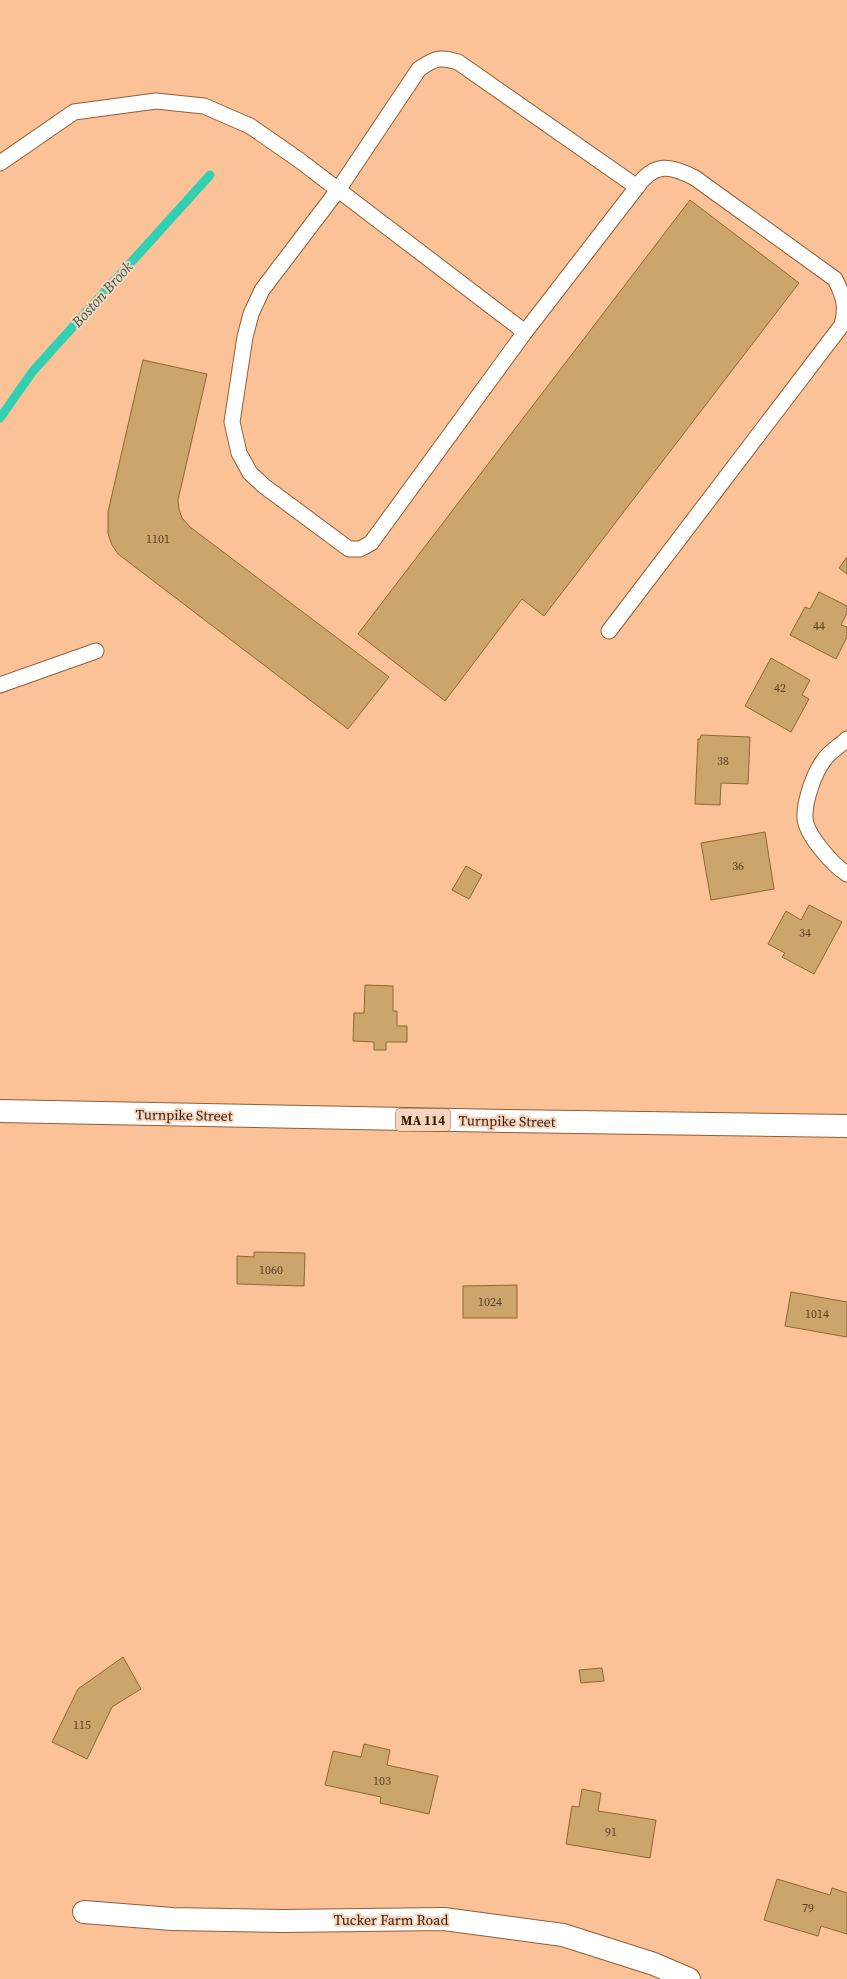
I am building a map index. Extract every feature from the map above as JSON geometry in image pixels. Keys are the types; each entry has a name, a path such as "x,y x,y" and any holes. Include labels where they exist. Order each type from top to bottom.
{"main road":[{"name":"Turnpike Street","path":"0,1111 847,1126"},
{"name":"Tucker Farm Road","path":"84,1912 172,1919 282,1921 444,1919 563,1935 654,1964 689,1979"}],"lane":[{"path":"609,631 842,325 846,311 842,293 835,279 695,178 676,168 657,169 642,179 637,187 526,332 371,543 360,549 349,549 264,486 250,473 239,453 232,422 245,337 251,314 262,290 338,190 418,69 432,60 445,58 458,62 637,187"},
{"path":"0,163 74,112 156,102 204,106 250,126 338,190 526,332"},
{"path":"0,685 96,651"},
{"path":"847,739 824,759 810,786 805,819 817,844 838,868 847,874"}],"building":[{"path":"690,200 799,283 544,616 522,599 445,701 358,634"},
{"path":"143,360 207,374 178,500 182,518 190,527 389,677 348,729 118,554 112,545 108,534 108,512"},
{"path":"847,557 847,574 839,568"},
{"path":"819,592 847,606 847,613 841,625 847,627 847,637 836,659 790,635 805,607 810,609"},
{"path":"771,658 810,680 802,695 809,699 791,732 745,706"},
{"path":"701,735 750,737 748,784 721,783 720,805 695,804 698,739 700,739"},
{"path":"765,832 774,889 711,900 701,843"},
{"path":"466,866 482,875 469,899 452,890"},
{"path":"809,905 842,922 814,974 782,957 785,953 768,944 786,911 801,920"},
{"path":"365,985 393,986 393,1011 397,1011 397,1026 407,1026 407,1042 386,1042 386,1050 374,1050 374,1042 353,1041 354,1013 364,1013"},
{"path":"254,1252 305,1253 304,1286 237,1284 237,1256 254,1257"},
{"path":"517,1285 517,1318 463,1318 463,1286"},
{"path":"791,1292 847,1302 847,1337 785,1326"},
{"path":"123,1657 141,1689 112,1707 87,1759 52,1742 78,1689"},
{"path":"602,1668 604,1681 581,1683 579,1670"},
{"path":"364,1744 390,1750 387,1765 438,1776 429,1814 380,1803 381,1797 325,1785 333,1751 361,1757"},
{"path":"582,1789 601,1793 598,1811 656,1820 650,1858 566,1844 572,1806 579,1807"},
{"path":"777,1879 830,1895 832,1888 847,1893 847,1934 821,1926 818,1936 764,1920"}],"waterway":[{"name":"Boston Brook","path":"0,418 33,371 210,175"}]}
